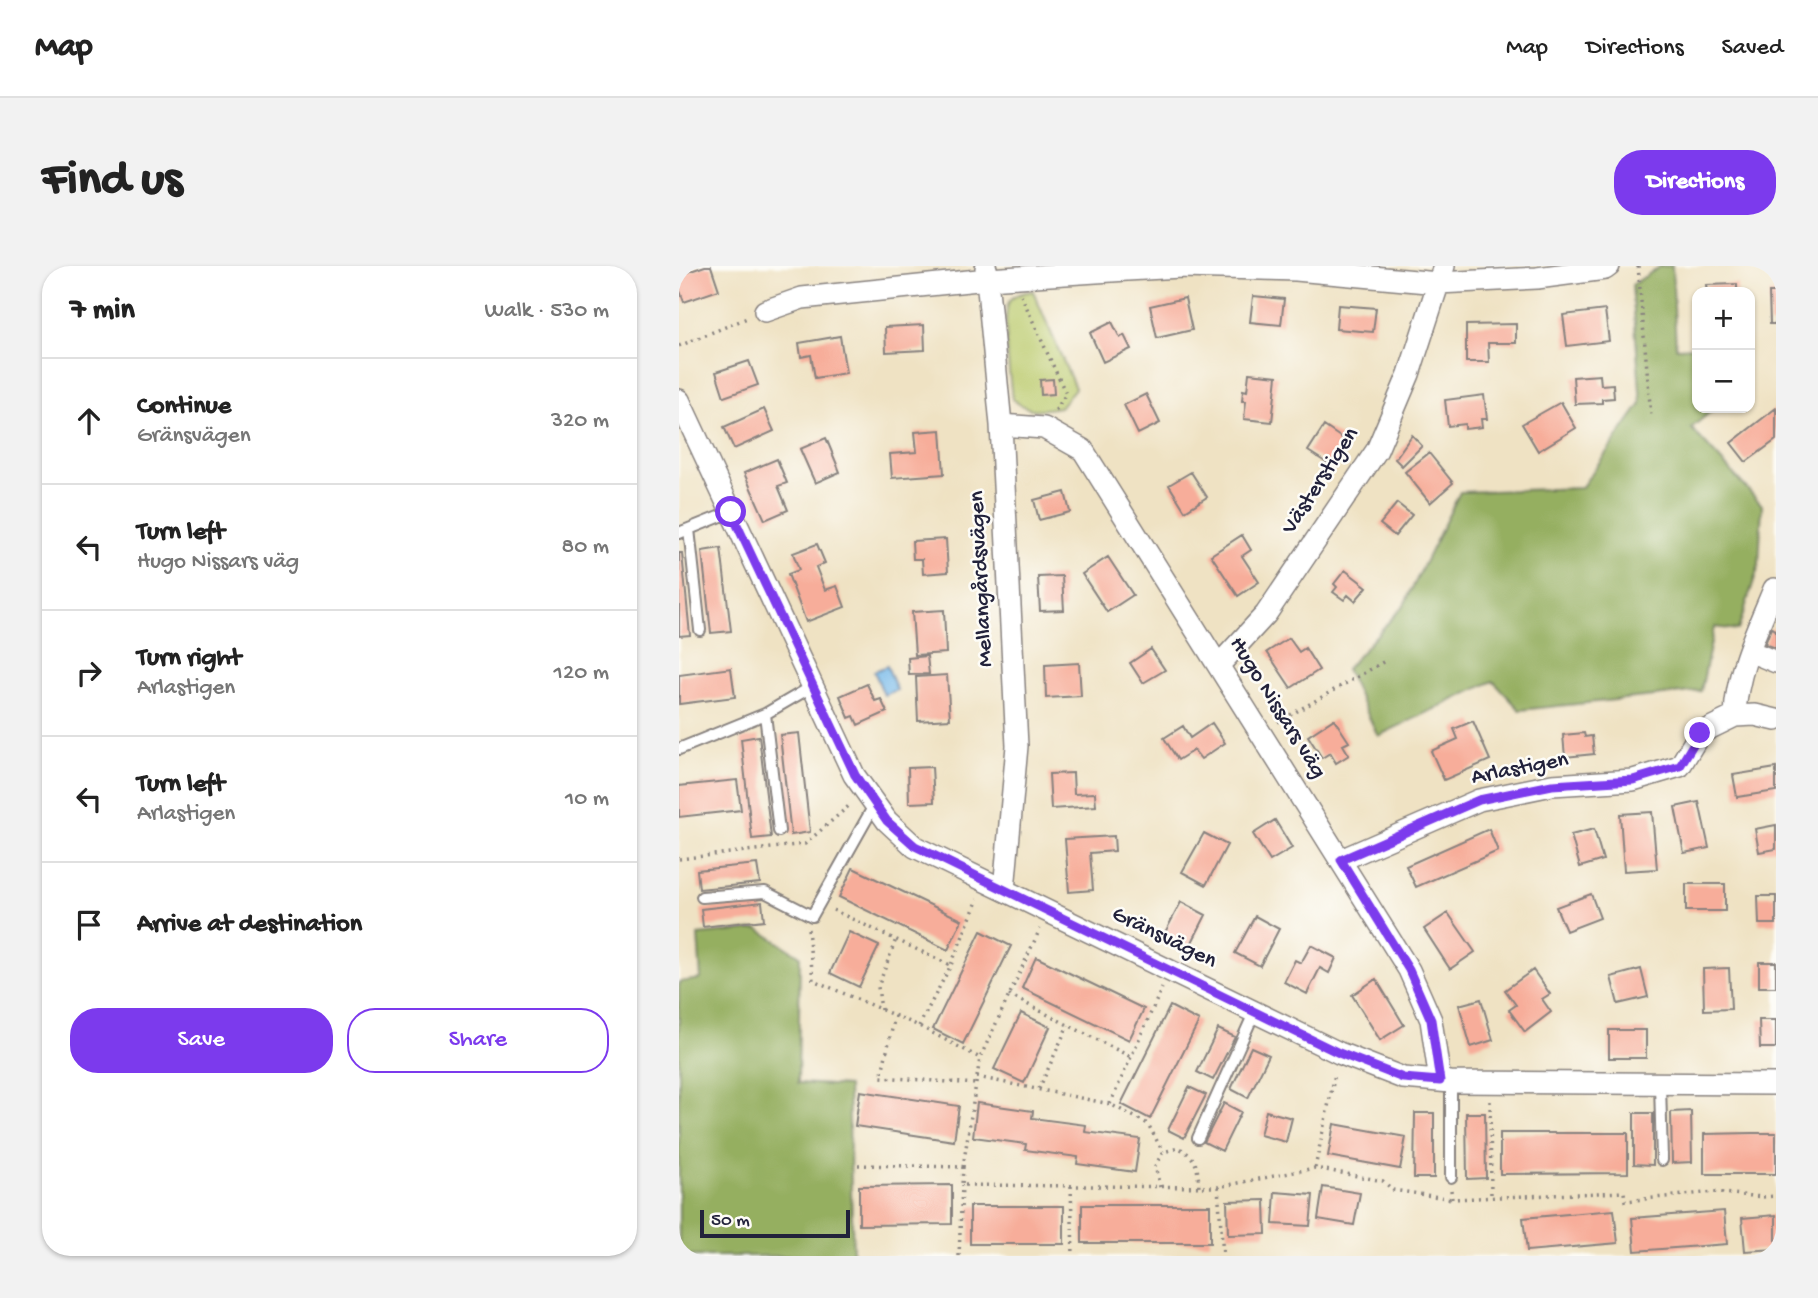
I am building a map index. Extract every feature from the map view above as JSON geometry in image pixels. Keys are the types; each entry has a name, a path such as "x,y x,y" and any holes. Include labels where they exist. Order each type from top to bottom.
{"street":[{"path":"765,311 802,298 986,273 1013,278 1181,267 1537,278 1609,266"},
{"name":"Mellangårdsvägen","path":"986,273 1001,425 1017,746 995,885"},
{"name":"Västerstigen","path":"1219,665 1266,614 1377,450 1409,374 1441,275"},
{"name":"Gränsvägen","path":"679,400 855,775 887,821 915,846 1339,1053 1403,1078 1445,1082 1776,1084"},
{"name":"Hugo Nissars väg","path":"1001,425 1044,428 1083,450 1409,970 1431,1020 1445,1082"},
{"path":"1776,590 1774,589 1749,651 1735,694 1735,716 1755,715 1776,720"},
{"path":"1749,651 1776,662"},
{"name":"Arlastigen","path":"1341,860 1479,800 1552,785 1633,780 1680,766 1700,733 1735,716"}],"lane":[{"path":"700,630 684,531 731,512"},
{"path":"679,749 765,714 813,687"},
{"path":"765,714 779,831"},
{"path":"702,897 765,892 812,916 875,804"},
{"path":"1198,1138 1255,1011"},
{"path":"1445,1082 1451,1177"},
{"path":"1660,1083 1662,1160"}],"path":[{"path":"1638,266 1651,416"},
{"path":"1013,278 1066,394 1044,428"},
{"path":"679,345 765,311"},
{"path":"1261,732 1385,661"},
{"path":"919,1026 995,885"},
{"path":"819,904 951,965"},
{"path":"959,1256 963,1167 980,1058 1049,911"},
{"path":"806,913 813,981 919,1026 980,1058"},
{"path":"881,1010 878,987 896,939"},
{"path":"1109,1104 1170,971"},
{"path":"1009,995 1131,1057"},
{"path":"895,1016 881,1077 976,1084"},
{"path":"1039,1089 1068,1025"},
{"path":"1315,1168 1339,1053"},
{"path":"977,1077 1109,1104 1148,1124 1163,1152"},
{"path":"1490,1081 1491,1198"},
{"path":"1160,1187 1155,1166 1163,1152 1179,1148 1189,1153 1198,1166 1199,1187"},
{"path":"858,1165 963,1167"},
{"path":"962,1185 1218,1187 1315,1168 1383,1181 1393,1190 1452,1199 1624,1192 1625,1201 1714,1192 1776,1196"},
{"path":"1451,1177 1452,1199"},
{"path":"1072,1186 1073,1256"},
{"path":"1218,1187 1223,1256"}],"green space":[{"path":"1661,266 1672,266 1676,348 1692,347 1692,413 1709,413 1691,428 1762,505 1759,565 1738,630 1714,627 1701,691 1520,710 1493,681 1378,736 1346,669 1404,605 1460,492 1581,488 1641,404 1632,285"},
{"path":"1033,291 1075,388 1060,407 1035,409 1024,407 1012,399 1007,349 1007,309 1014,297"},
{"path":"758,929 800,956 798,1083 848,1086 853,1256 679,1256 679,982 701,979 698,935"}],"water":[{"path":"887,666 897,690 884,695 874,671"}],"building":[{"path":"711,266 719,290 684,302 679,288 679,275"},
{"path":"1737,284 1737,287 1706,287"},
{"path":"1769,293 1776,293 1776,324 1770,324"},
{"path":"1253,296 1284,299 1281,325 1250,322"},
{"path":"1185,298 1192,330 1157,338 1150,306"},
{"path":"1338,305 1376,308 1373,332 1336,329"},
{"path":"1605,310 1609,341 1567,346 1563,315"},
{"path":"1112,322 1120,338 1124,335 1131,349 1103,362 1090,333"},
{"path":"1516,324 1516,343 1488,343 1489,362 1466,362 1466,325"},
{"path":"924,325 925,350 886,352 885,327"},
{"path":"840,336 846,373 815,378 811,355 801,357 799,343"},
{"path":"749,361 758,385 724,397 716,372"},
{"path":"1249,373 1277,376 1272,422 1244,419 1246,401 1242,401 1243,390 1247,391"},
{"path":"1600,375 1601,385 1613,384 1614,398 1602,399 1602,403 1575,404 1573,377"},
{"path":"1053,379 1054,394 1041,395 1040,380"},
{"path":"1146,394 1160,423 1138,434 1124,405"},
{"path":"1484,395 1487,419 1481,419 1482,427 1465,429 1465,424 1448,426 1445,400"},
{"path":"1561,402 1576,428 1538,451 1522,424"},
{"path":"1776,408 1776,440 1746,462 1731,443"},
{"path":"764,409 774,431 734,449 724,427"},
{"path":"1324,426 1346,441 1330,465 1308,451"},
{"path":"941,430 944,474 892,478 890,454 917,452 915,432"},
{"path":"1412,435 1422,446 1402,466 1395,459"},
{"path":"826,438 840,472 815,483 800,449"},
{"path":"1429,453 1453,483 1430,503 1405,472"},
{"path":"777,459 787,483 778,486 788,510 765,520 744,473"},
{"path":"1191,472 1207,497 1185,511 1169,485"},
{"path":"1065,492 1070,512 1039,520 1034,500"},
{"path":"1397,503 1412,515 1395,536 1380,524"},
{"path":"1242,535 1251,550 1242,556 1259,582 1238,596 1211,555"},
{"path":"946,539 948,572 923,574 922,559 913,559 912,541"},
{"path":"817,544 825,563 816,567 825,590 837,586 845,607 806,622 788,574 799,570 793,553"},
{"path":"721,548 731,631 711,633 702,551"},
{"path":"679,553 682,553 690,635 679,636"},
{"path":"1108,557 1133,595 1107,612 1082,574"},
{"path":"1345,570 1367,587 1355,601 1348,595 1344,600 1333,592 1337,587 1334,584"},
{"path":"1062,576 1064,610 1040,611 1038,577"},
{"path":"944,610 946,653 915,655 912,612"},
{"path":"1771,628 1776,630 1776,648 1765,644"},
{"path":"1289,638 1299,652 1305,648 1319,670 1291,688 1267,652"},
{"path":"1151,649 1165,670 1143,683 1130,663"},
{"path":"927,656 929,674 909,675 908,658"},
{"path":"1079,663 1081,696 1046,698 1045,665"},
{"path":"731,668 735,697 679,704 679,675"},
{"path":"947,675 950,719 918,721 916,677"},
{"path":"867,684 875,701 881,699 887,712 858,725 854,716 849,718 840,696"},
{"path":"1334,719 1349,742 1343,745 1349,755 1336,763 1330,753 1322,758 1308,736"},
{"path":"1473,721 1490,760 1444,780 1431,751 1458,739 1454,729"},
{"path":"1212,723 1225,743 1201,759 1194,750 1178,760 1164,738 1183,726 1190,738"},
{"path":"799,733 810,832 791,835 780,735"},
{"path":"1584,733 1585,737 1592,736 1594,754 1565,757 1563,735"},
{"path":"759,736 771,837 752,839 741,739"},
{"path":"932,767 934,802 909,803 908,768"},
{"path":"1776,768 1776,791 1737,797 1733,775"},
{"path":"1073,773 1074,794 1095,793 1096,806 1051,809 1049,774"},
{"path":"737,780 741,810 679,817 679,786"},
{"path":"1699,802 1709,848 1684,853 1675,807"},
{"path":"1652,812 1657,869 1624,871 1620,814"},
{"path":"1275,820 1292,848 1270,861 1253,834"},
{"path":"1776,825 1776,849 1759,852 1755,829"},
{"path":"1489,829 1498,851 1416,887 1406,866"},
{"path":"1594,829 1603,860 1580,867 1571,835"},
{"path":"1204,833 1227,845 1206,885 1182,872"},
{"path":"1114,836 1115,851 1090,853 1093,890 1069,892 1065,839"},
{"path":"757,864 760,883 699,889 697,870"},
{"path":"853,868 962,920 948,950 839,897"},
{"path":"1686,884 1725,884 1725,911 1686,911"},
{"path":"1591,894 1600,918 1566,931 1556,907"},
{"path":"1758,896 1776,896 1776,924 1759,924"},
{"path":"762,902 764,920 703,927 701,909"},
{"path":"1181,902 1206,915 1187,952 1162,938"},
{"path":"1448,913 1475,952 1450,969 1424,929"},
{"path":"1255,916 1279,929 1260,966 1235,953"},
{"path":"981,931 1011,946 963,1044 933,1029"},
{"path":"849,932 879,946 859,987 830,973"},
{"path":"1311,945 1336,958 1329,973 1320,968 1307,994 1284,982 1295,960 1301,963"},
{"path":"1036,957 1144,1009 1129,1040 1022,988"},
{"path":"1759,962 1776,962 1776,987 1759,987"},
{"path":"1729,968 1731,1009 1704,1010 1703,969"},
{"path":"1641,969 1648,997 1618,1004 1611,977"},
{"path":"1533,970 1550,994 1542,999 1551,1012 1525,1032 1509,1010 1516,1005 1505,990"},
{"path":"1376,979 1404,1025 1380,1040 1352,995"},
{"path":"1481,999 1493,1040 1471,1047 1459,1005"},
{"path":"1170,1006 1199,1021 1150,1119 1121,1104"},
{"path":"1021,1013 1050,1027 1024,1083 994,1069"},
{"path":"1759,1020 1776,1020 1776,1048 1760,1048"},
{"path":"1218,1029 1235,1037 1213,1080 1197,1072"},
{"path":"1609,1030 1646,1030 1646,1058 1609,1058"},
{"path":"1251,1047 1269,1055 1248,1098 1231,1089"},
{"path":"1189,1087 1206,1095 1184,1138 1168,1130"},
{"path":"860,1091 959,1106 954,1141 855,1126"},
{"path":"977,1103 1033,1111 1032,1118 1086,1125 1085,1132 1140,1139 1135,1172 1077,1164 1078,1157 1025,1150 1026,1144 973,1137"},
{"path":"1224,1103 1241,1112 1222,1151 1204,1142"},
{"path":"1266,1111 1292,1118 1286,1142 1260,1135"},
{"path":"1691,1111 1692,1162 1672,1163 1671,1112"},
{"path":"1415,1113 1434,1113 1434,1178 1414,1178"},
{"path":"1466,1113 1485,1113 1486,1178 1467,1179"},
{"path":"1634,1113 1653,1113 1653,1165 1634,1164"},
{"path":"1334,1124 1406,1137 1400,1169 1328,1156"},
{"path":"1500,1133 1628,1133 1628,1173 1500,1174"},
{"path":"1776,1133 1776,1174 1704,1174 1704,1134"},
{"path":"952,1185 952,1224 859,1225 859,1186"},
{"path":"1323,1187 1360,1193 1354,1225 1318,1219"},
{"path":"1275,1192 1313,1195 1310,1226 1273,1224"},
{"path":"1265,1200 1266,1234 1228,1235 1227,1201"},
{"path":"1082,1205 1210,1205 1210,1243 1082,1243"},
{"path":"970,1206 1064,1206 1064,1244 970,1244"},
{"path":"1614,1210 1618,1243 1527,1251 1523,1218"},
{"path":"1724,1211 1727,1244 1635,1251 1632,1218"},
{"path":"1776,1215 1776,1249 1745,1251 1742,1218"}],"route":[{"path":"731,512 855,775 887,821 915,846 1339,1053 1403,1078 1440,1081 1431,1020 1409,970 1341,860 1479,800 1552,785 1633,780 1680,766 1700,733"}]}
